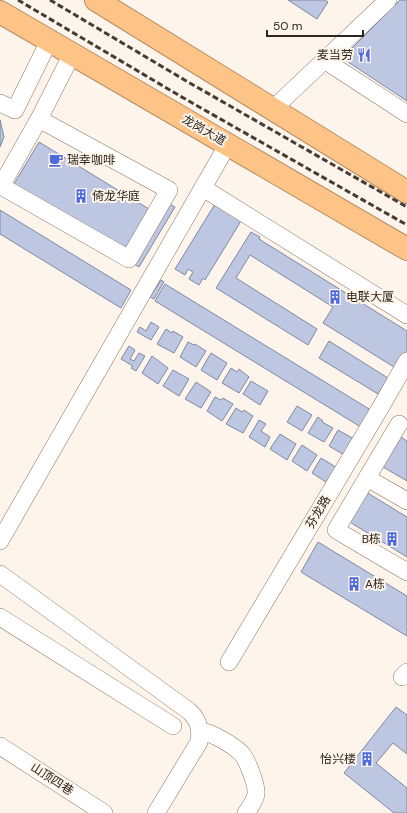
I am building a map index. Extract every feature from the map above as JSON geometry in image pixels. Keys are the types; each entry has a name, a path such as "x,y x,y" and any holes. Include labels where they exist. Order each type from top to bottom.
{"highway":[{"path":"96,0 407,192"},
{"name":"龙岗大道","path":"0,12 407,249"}],"street":[{"path":"273,109 388,0"},
{"path":"0,103 15,110 49,41"},
{"path":"39,119 169,190 128,259 1,186 39,119 72,54"},
{"path":"324,60 407,114"},
{"path":"0,541 228,144"},
{"path":"203,188 407,315"},
{"name":"芬龙路","path":"228,662 379,411 407,361"},
{"path":"379,411 403,426 367,478 336,530 407,572"},
{"path":"367,478 407,501"},
{"path":"0,574 189,711 196,718 200,731 199,742 156,813"},
{"path":"0,617 173,726"},
{"path":"200,731 212,734 241,753 245,758 255,784 256,792 253,802 246,813"},
{"name":"山顶四巷","path":"0,746 104,813"}],"building":[{"path":"288,0 325,0 328,2 317,19"},
{"path":"400,0 407,0 407,101 342,58"},
{"path":"0,120 4,137 0,147"},
{"name":"倚龙华庭","path":"39,142 149,209 124,251 14,184"},
{"path":"168,203 175,207 139,267 131,262"},
{"path":"215,204 241,221 205,280 203,278 199,285 189,279 193,272 188,269 185,275 175,269"},
{"path":"0,210 131,290 121,308 0,234"},
{"name":"电联大厦","path":"251,232 260,237 259,239 407,331 407,352 401,361 394,367 323,323 333,307 250,255 236,278 317,329 308,345 216,288"},
{"path":"161,280 164,282 154,299 150,297"},
{"path":"165,284 374,412 364,429 155,301"},
{"path":"151,322 159,327 151,340 137,332 140,327 146,331"},
{"path":"166,329 183,337 174,353 157,344"},
{"path":"329,341 388,378 378,394 319,358"},
{"path":"188,342 194,345 195,344 206,351 196,367 180,357"},
{"path":"129,346 135,350 130,359 134,361 139,353 145,356 136,371 131,368 133,366 121,359"},
{"path":"211,353 227,363 217,380 201,370"},
{"path":"152,356 168,368 158,384 142,373"},
{"path":"231,368 237,372 239,369 249,377 239,393 222,383"},
{"path":"173,370 189,379 179,396 163,386"},
{"path":"251,381 268,391 260,405 243,394"},
{"path":"196,382 211,392 201,408 185,399"},
{"path":"215,397 221,400 223,398 233,404 222,421 207,411"},
{"path":"297,406 312,415 302,431 287,422"},
{"path":"236,408 242,412 244,410 253,416 243,433 226,424"},
{"path":"318,417 323,421 322,422 333,428 324,442 308,433"},
{"path":"259,420 266,424 261,431 270,437 265,447 249,437"},
{"path":"338,430 356,440 346,456 329,446"},
{"path":"280,434 296,444 287,460 270,449"},
{"path":"401,437 407,441 407,481 383,467"},
{"path":"302,445 317,455 307,471 292,461"},
{"path":"321,458 339,469 329,484 312,473"},
{"name":"B栋","path":"366,492 407,517 407,557 348,521"},
{"name":"A栋","path":"318,542 407,596 407,636 301,572"},
{"name":"怡兴楼","path":"396,707 407,715 407,754 393,743 376,763 407,788 407,813 394,813 344,773"}],"railway":[{"path":"18,0 180,96 407,225"},
{"path":"50,0 188,82 407,207"}],"place":[{"name":"麦当劳","path":"364,55"},
{"name":"瑞幸咖啡","path":"56,160"},
{"name":"倚龙华庭","path":"81,196"},
{"name":"电联大厦","path":"335,297"},
{"name":"B栋","path":"392,539"},
{"name":"A栋","path":"354,584"},
{"name":"怡兴楼","path":"367,759"}]}
